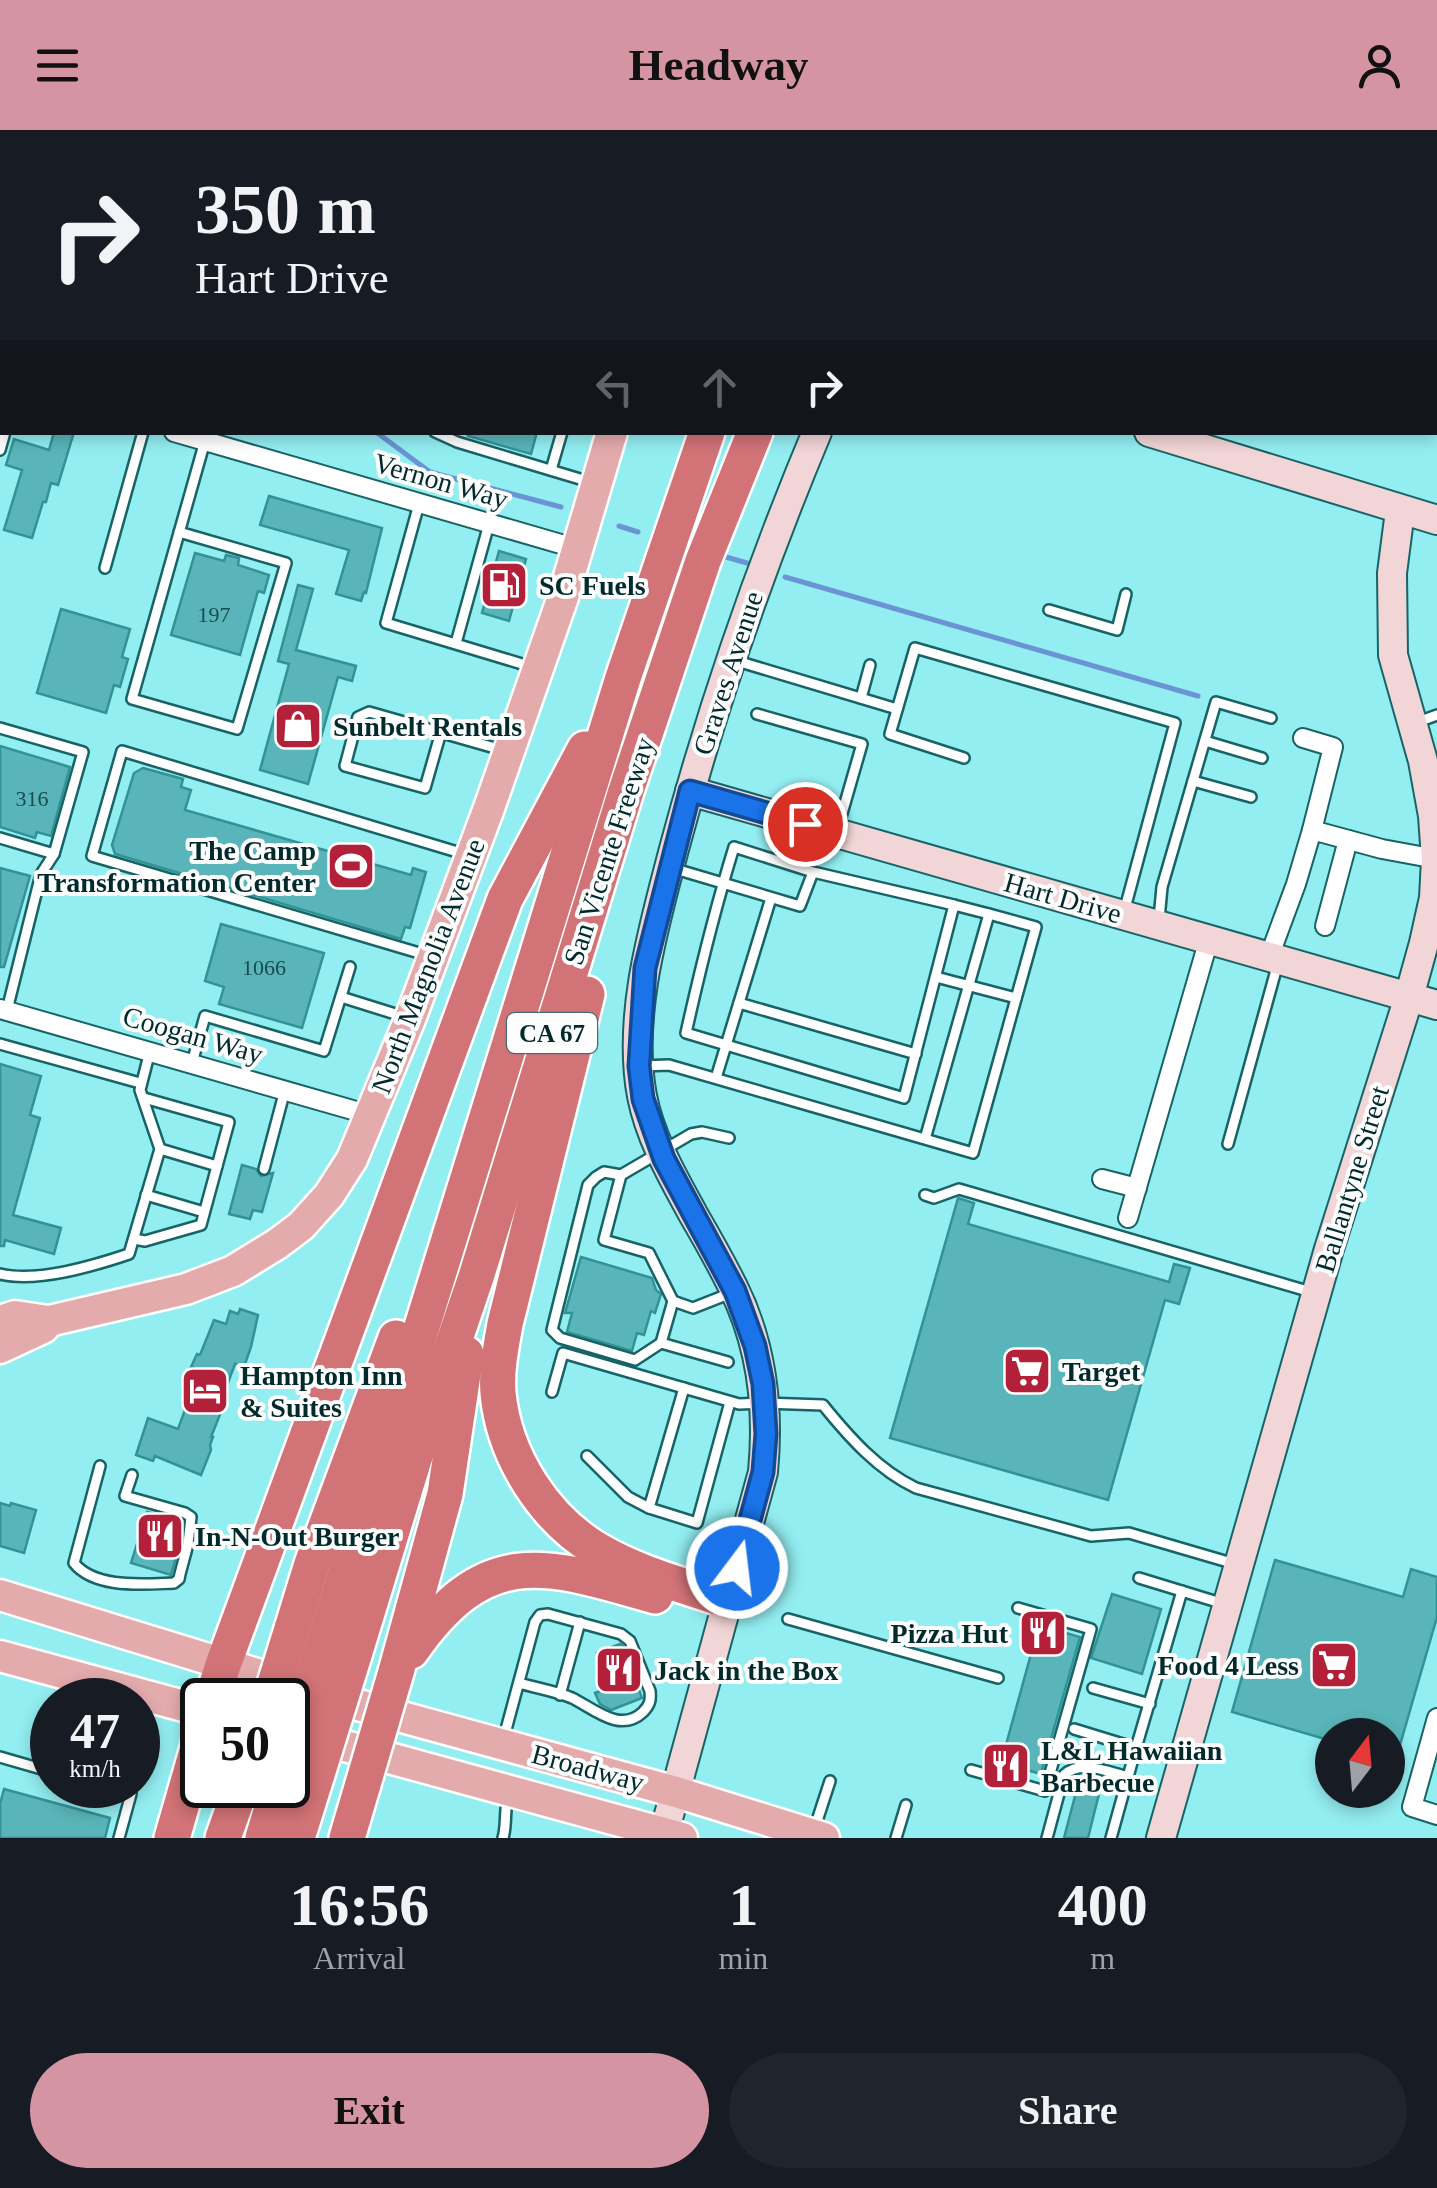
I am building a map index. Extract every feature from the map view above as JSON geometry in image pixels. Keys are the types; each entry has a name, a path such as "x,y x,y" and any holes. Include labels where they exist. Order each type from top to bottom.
{"highway":[{"name":"San Vicente Freeway","path":"531,976 623,678 706,435"},
{"name":"San Vicente Freeway","path":"477,1274 626,792 703,562 754,435"},
{"path":"219,1678 504,899 623,678"},
{"path":"626,792 590,978 505,1324 498,1394 512,1449 528,1480 550,1512 573,1534 602,1552 726,1609"},
{"path":"277,1678 312,1564 531,976"},
{"path":"310,1740 531,976"},
{"path":"339,1650 414,1459 477,1274"},
{"path":"347,1838 446,1494 477,1274"},
{"path":"396,1672 436,1616 454,1600 497,1576 526,1570 560,1570 726,1609"},
{"path":"172,1838 181,1808"},
{"path":"223,1838 234,1808"},
{"path":"264,1838 272,1808"},
{"path":"297,1838 299,1808"}],"main road":[{"name":"North Magnolia Avenue","path":"0,1322 16,1316 49,1321 186,1289 233,1271 301,1226 329,1195 352,1159 434,957 539,669 611,435"},
{"name":"Graves Avenue","path":"670,1836 676,1792 763,1472 766,1434 763,1384 755,1346 735,1291 661,1151 643,1099 639,1066 645,968 690,791 731,659 782,515 816,435"},
{"path":"1157,435 1437,520"},
{"name":"Ballantyne Street","path":"1161,1838 1316,1294 1409,997 1430,913 1436,859 1423,760 1425,720 1393,654 1392,574 1400,511"},
{"name":"Hart Drive","path":"690,791 1437,1005"},
{"name":"North Magnolia Avenue","path":"0,1348 44,1328 49,1321"},
{"name":"Broadway","path":"0,1596 352,1703 676,1792 818,1836"},
{"path":"0,1656 180,1705"},
{"name":"Broadway","path":"310,1737 670,1836"}],"street":[{"name":"Vernon Way","path":"184,435 578,549"},
{"path":"1274,958 1333,747 1303,738"},
{"path":"1312,830 1382,850 1436,859"},
{"path":"1325,926 1348,840"},
{"path":"1128,1218 1209,939"},
{"name":"Coogan Way","path":"3,1009 370,1116"},
{"path":"1102,1178 1137,1188"},
{"path":"1437,1718 1412,1808 1437,1815"}],"lane":[{"path":"105,568 142,435"},
{"path":"442,435 596,484"},
{"path":"551,470 561,435"},
{"path":"179,532 286,562 237,729 132,699 204,441"},
{"path":"420,504 386,623 539,669"},
{"path":"456,642 489,524"},
{"path":"1049,610 1117,630 1126,594"},
{"path":"964,758 890,734 915,648 1175,723 1123,914"},
{"path":"731,659 897,709"},
{"path":"861,698 870,665"},
{"path":"1158,924 1162,888 1216,702 1271,718"},
{"path":"441,732 424,788 345,766 358,717 369,712 441,732 509,752"},
{"path":"757,714 862,744 836,833"},
{"path":"0,728 83,752 3,1009"},
{"path":"1204,741 1262,758"},
{"path":"434,957 92,856 122,751 471,856"},
{"path":"1193,780 1251,798"},
{"path":"0,838 54,854"},
{"path":"639,1066 669,1064 973,1153 1036,927 954,904 813,872 734,847 702,957 686,1032 904,1098 954,904"},
{"path":"669,868 800,906 813,872"},
{"path":"716,1078 771,898"},
{"path":"925,1139 989,914"},
{"path":"1228,1144 1274,958"},
{"path":"192,1063 205,1016 324,1051 350,967"},
{"path":"936,977 1016,998"},
{"path":"340,997 410,1019"},
{"path":"739,1003 916,1054"},
{"path":"0,1044 140,1084"},
{"path":"0,1274 36,1276 129,1254 160,1148 140,1090 150,1052"},
{"path":"264,1169 286,1090"},
{"path":"134,1238 146,1242 201,1225 229,1122 144,1098"},
{"path":"621,1175 604,1240 649,1253 673,1302 662,1344 635,1360 560,1338 552,1330 588,1185 604,1172 621,1175 691,1134 702,1132 729,1138"},
{"path":"160,1148 217,1166"},
{"path":"925,1196 934,1198 959,1189 1316,1294"},
{"path":"146,1196 204,1212"},
{"path":"673,1302 693,1308 735,1291"},
{"path":"662,1344 728,1362"},
{"path":"552,1392 562,1354 739,1404 823,1405 870,1456 902,1482 916,1488 1091,1536 1129,1533 1238,1564"},
{"path":"650,1508 684,1388"},
{"path":"587,1456 628,1496 650,1508 697,1523 730,1402"},
{"path":"100,1466 76,1568 102,1580 174,1582 179,1579 192,1517 125,1496 132,1475"},
{"path":"1138,1578 1226,1605"},
{"path":"1111,1838 1182,1591"},
{"path":"971,1770 1045,1791 1091,1629 1018,1608"},
{"path":"502,1744 535,1622 540,1615 621,1634 630,1641 651,1699 638,1716 622,1720 595,1712 572,1698 519,1683"},
{"path":"788,1618 998,1678"},
{"path":"560,1695 580,1622"},
{"path":"1094,1688 1150,1704"},
{"path":"1074,1729 1183,1760"},
{"path":"0,1757 30,1766"},
{"path":"1047,1838 1064,1775 1069,1770 1081,1766 1128,1777"},
{"path":"818,1836 830,1781"},
{"path":"503,1838 510,1791"},
{"path":"896,1838 906,1805"},
{"path":"119,1838 127,1808"}],"building":[{"path":"53,435 73,435 58,485 51,483 32,538 4,530 22,470 6,465 14,439 49,450"},
{"path":"468,435 536,435 531,454"},
{"path":"269,496 382,528 361,601 336,594 349,550 260,525"},
{"path":"499,551 526,559 509,621 482,613"},
{"path":"195,553 224,561 226,555 239,558 238,565 269,575 264,593 258,591 240,655 171,635"},
{"name":"Sunbelt Rentals","path":"298,585 313,589 296,650 356,666 352,681 338,677 308,784 260,770 289,664 278,661"},
{"path":"61,609 130,629 122,657 128,659 120,687 114,685 106,713 37,693"},
{"path":"0,746 70,767 51,836 37,832 35,838 0,827"},
{"path":"143,768 183,779 181,787 191,790 185,810 411,875 413,868 426,872 410,928 405,927 401,939 115,854 112,845 134,773"},
{"path":"0,868 30,876 4,967 0,967"},
{"path":"221,924 324,953 302,1028 219,1004 224,987 205,981"},
{"path":"0,1064 41,1076 30,1115 40,1118 13,1215 61,1228 54,1254 5,1240 4,1246 0,1246"},
{"path":"242,1165 256,1169 261,1176 273,1173 262,1212 253,1210 250,1219 229,1214"},
{"name":"Target","path":"958,1198 974,1203 968,1224 1169,1282 1174,1264 1190,1268 1179,1304 1165,1300 1108,1500 890,1438"},
{"path":"581,1257 652,1278 661,1294 644,1335 637,1333 632,1351 567,1332 572,1313 565,1313"},
{"name":"Hampton Inn & Suites","path":"240,1309 258,1315 251,1347 245,1364 235,1364 201,1475 155,1456 153,1461 136,1455 148,1418 178,1429 197,1369 191,1367 214,1320 226,1324 230,1311 238,1314"},
{"path":"0,1503 36,1510 24,1553 0,1546"},
{"name":"In-N-Out Burger","path":"147,1512 180,1520 180,1543 171,1575 131,1563"},
{"name":"Food 4 Less","path":"1275,1560 1403,1597 1411,1569 1437,1577 1437,1617 1405,1728 1405,1718 1315,1718 1315,1736 1232,1712"},
{"path":"1112,1594 1161,1609 1142,1674 1091,1658"},
{"path":"1039,1625 1080,1637 1041,1774 1001,1763"},
{"name":"Jack in the Box","path":"620,1644 642,1698 611,1710 600,1704 595,1693 610,1687 597,1653"},
{"path":"1080,1777 1102,1782 1088,1838 1064,1838"},
{"path":"4,1789 30,1796 30,1808 73,1808 110,1818 105,1838 0,1838"}],"waterway":[{"path":"380,435 430,472 561,507"},
{"path":"619,526 638,532"},
{"path":"726,557 747,563"},
{"path":"785,577 1198,696"}],"place":[{"name":"SC Fuels","path":"504,585"},
{"name":"Sunbelt Rentals","path":"298,726"},
{"name":"The Camp Transformation Center","path":"351,866"},
{"name":"Target","path":"1027,1371"},
{"name":"Hampton Inn & Suites","path":"205,1391"},
{"name":"In-N-Out Burger","path":"160,1536"},
{"name":"Pizza Hut","path":"1043,1633"},
{"name":"Food 4 Less","path":"1334,1665"},
{"name":"Jack in the Box","path":"619,1670"},
{"name":"L&L Hawaiian Barbecue","path":"1006,1766"}],"route":[{"path":"737,1568 763,1472 763,1384 755,1346 735,1291 664,1159 643,1099 639,1066 645,968 690,791 805,824"}]}
